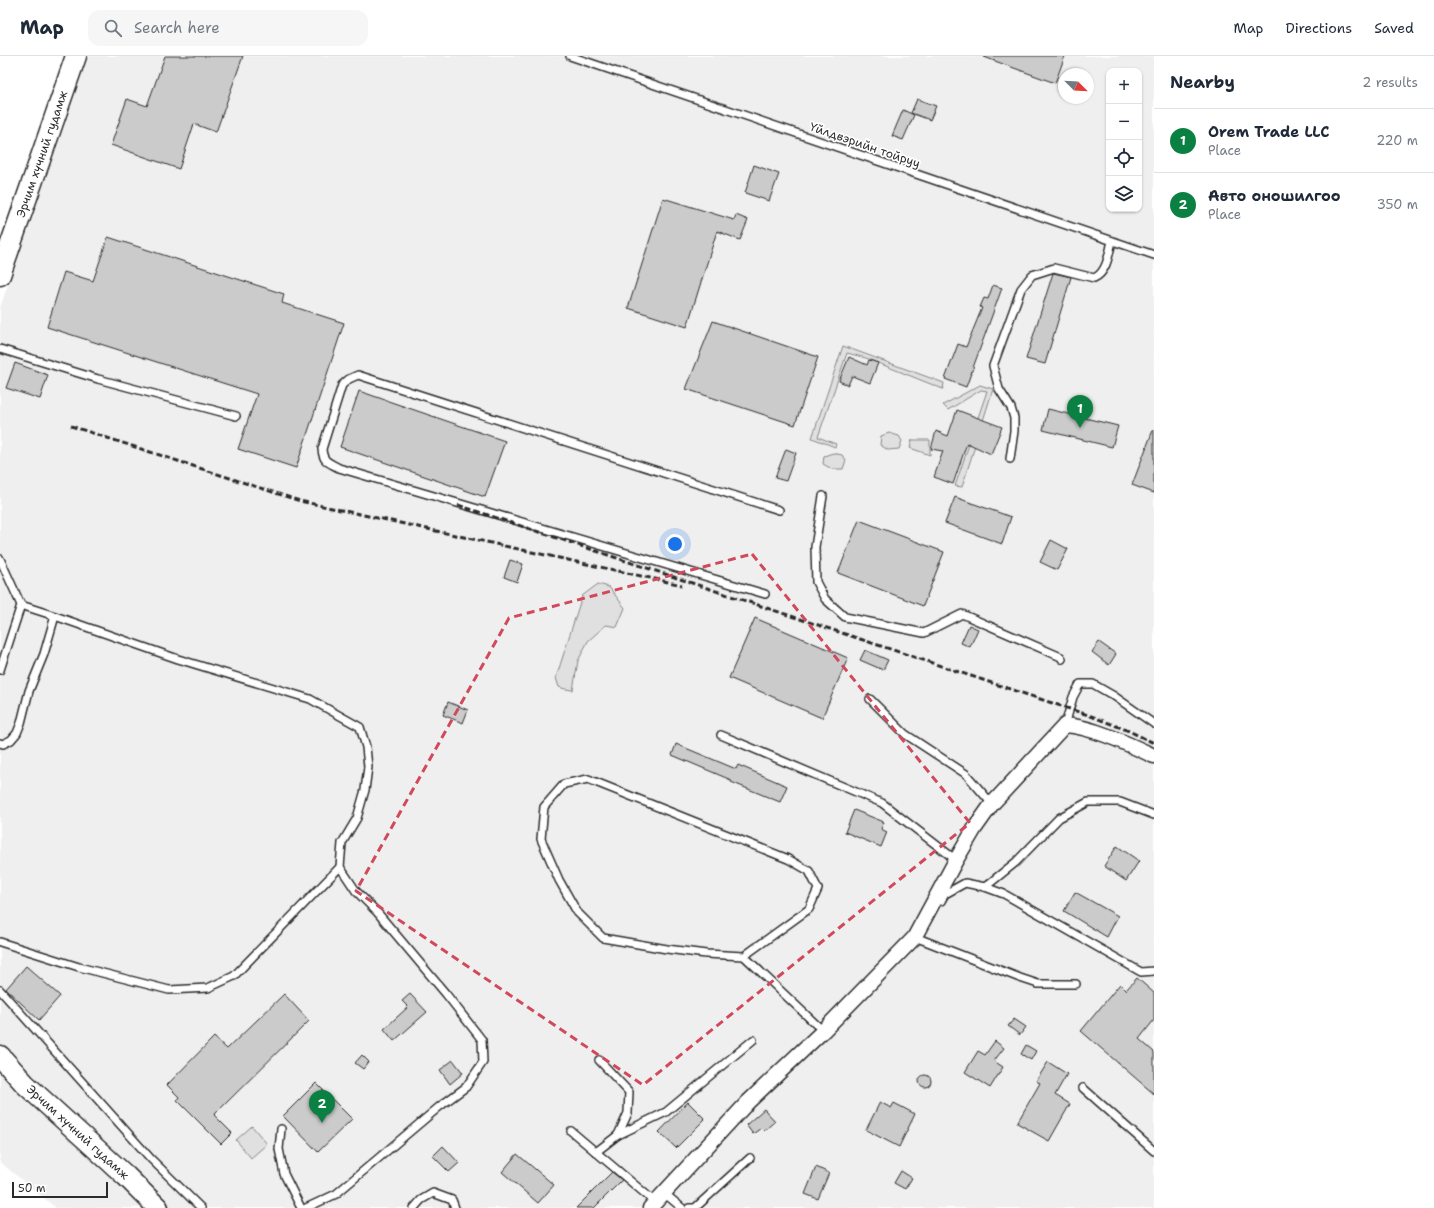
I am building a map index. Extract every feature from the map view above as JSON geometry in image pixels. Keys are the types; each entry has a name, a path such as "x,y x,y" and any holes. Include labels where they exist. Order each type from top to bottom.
{"main road":[{"name":"Эрчим хүчний гудамж","path":"0,275 76,56"},
{"name":"Эрчим хүчний гудамж","path":"0,1056 25,1084 126,1176 158,1208"}],"street":[{"path":"656,1201 748,1102 823,1031 914,938 956,860 975,828 992,804 1065,725 1079,726 1135,747 1154,756"}],"lane":[{"name":"Үйлдвэрийн тойруу","path":"570,56 1154,255"},
{"path":"1010,459 1014,431 1014,418 1011,408 999,389 993,366 1021,289 1032,275 1054,268 1094,278 1098,277 1105,267 1112,241"},
{"path":"0,349 98,379 236,416"},
{"path":"765,594 339,468 327,462 323,457 322,449 342,385 349,378 358,375 779,510"},
{"path":"823,496 815,548 816,582 825,599 845,617 924,633 962,614 1061,657 1062,659"},
{"path":"0,559 21,605 0,670"},
{"path":"21,605 178,659 310,699 360,727 366,747 368,767 365,790 357,818 342,843 340,867 356,891 377,912 446,994 482,1040 483,1062 466,1087 439,1107 336,1194 306,1208"},
{"path":"0,743 3,744 11,740 17,733 21,724 29,691 44,654 55,616"},
{"path":"1065,725 1073,697 1080,684 1093,684 1114,696 1154,724"},
{"path":"870,699 905,734 966,774 992,804"},
{"path":"721,735 882,803 956,860"},
{"path":"744,956 808,909 818,889 809,871 788,859 588,779 564,784 544,807 541,839 559,880 577,912 603,938 706,954 744,956 823,1031"},
{"path":"985,887 1016,862 1059,818 1088,802 1120,802 1154,815"},
{"path":"0,942 79,967 169,990 208,988 234,976 340,867"},
{"path":"1076,984 1038,984 914,938 945,894 965,883 985,887 1004,894 1141,972 1154,971"},
{"path":"0,990 151,1159 201,1208"},
{"path":"596,1152 618,1135 666,1112 753,1040"},
{"path":"599,1060 628,1092 628,1113 618,1135"},
{"path":"1083,1088 1154,1152"},
{"path":"281,1129 279,1148 284,1174 301,1208"},
{"path":"571,1131 656,1201 682,1208"},
{"path":"689,1208 695,1208 750,1158"},
{"path":"414,1208 421,1200 432,1193 452,1200 455,1208"}],"highlighted area":[{"path":"752,554 970,823 643,1085 356,891 509,618"}],"shaded area":[{"path":"86,56 1154,56 1154,1208 56,1208 0,1162 0,308"},
{"path":"843,346 944,383 943,389 866,358 847,353 818,437 836,444 835,447 812,438"},
{"path":"980,385 993,389 962,487 955,486 987,391 981,390 948,410 943,405"},
{"path":"889,433 899,436 902,441 899,449 888,450 880,445 881,436"},
{"path":"912,440 930,440 930,455 910,448"},
{"path":"833,453 842,455 846,460 843,469 832,469 823,464 824,456"},
{"path":"598,584 609,587 625,608 617,627 606,625 588,641 578,661 573,690 559,687 556,678 582,596"},
{"path":"252,1126 267,1144 251,1158 236,1140"}],"building":[{"path":"165,56 243,56 216,132 194,124 179,169 111,145 127,99 147,106"},
{"path":"1065,56 1061,68 1058,68 1058,75 1055,83 984,57"},
{"path":"917,99 936,106 930,120 911,113"},
{"path":"903,110 914,115 903,140 892,136"},
{"path":"754,165 779,174 769,201 745,193"},
{"path":"663,198 734,220 736,215 748,220 740,240 717,231 687,327 628,308"},
{"path":"108,237 284,294 282,303 344,323 296,468 238,449 257,394 47,327 64,272 93,281"},
{"path":"1053,273 1071,277 1045,364 1026,359"},
{"path":"993,285 1002,288 966,387 945,379 958,344 966,347 982,308 980,307 984,298 988,299"},
{"path":"713,321 818,357 795,425 686,389"},
{"path":"849,357 867,365 869,360 878,363 870,383 852,376 848,385 839,381"},
{"path":"15,363 48,375 40,399 6,388"},
{"path":"359,391 505,441 485,497 340,447"},
{"path":"1048,409 1118,426 1112,447 1043,430"},
{"path":"957,410 1002,427 991,454 967,443 953,484 934,477 943,451 931,449 936,431 948,436"},
{"path":"1154,430 1154,493 1132,485"},
{"path":"786,449 796,453 786,481 775,478"},
{"path":"955,497 1011,517 1002,544 945,523"},
{"path":"859,520 944,552 923,606 838,573"},
{"path":"1051,540 1068,549 1057,570 1040,562"},
{"path":"510,560 523,564 517,582 504,577"},
{"path":"755,618 848,658 822,718 729,678"},
{"path":"969,625 978,629 970,647 961,643"},
{"path":"1099,642 1116,654 1109,665 1092,652"},
{"path":"865,650 888,660 883,670 860,660"},
{"path":"448,702 468,710 463,723 443,715"},
{"path":"676,744 736,769 738,765 787,786 780,802 731,782 731,780 672,755"},
{"path":"854,810 884,822 881,829 887,832 881,847 845,832"},
{"path":"1117,846 1139,861 1126,881 1104,866"},
{"path":"1075,892 1118,916 1107,937 1064,911"},
{"path":"26,966 60,996 39,1020 6,989"},
{"path":"1137,978 1154,993 1154,1020 1139,1039 1154,1052 1154,1094 1081,1031 1120,984 1126,990"},
{"path":"284,994 309,1021 214,1115 232,1133 221,1144 177,1100 179,1097 167,1085 214,1037 227,1049"},
{"path":"410,994 427,1012 394,1041 384,1029 408,1007 402,1001"},
{"path":"1014,1019 1026,1027 1020,1035 1008,1026"},
{"path":"995,1041 1004,1048 994,1061 1003,1067 990,1088 965,1072 978,1051 985,1055"},
{"path":"1026,1045 1036,1051 1031,1060 1021,1054"},
{"path":"362,1055 369,1062 363,1069 355,1063"},
{"path":"453,1060 463,1073 450,1084 440,1070"},
{"path":"1048,1062 1067,1074 1055,1095 1070,1104 1049,1141 1017,1123 1040,1083 1036,1081"},
{"path":"925,1075 929,1077 931,1081 929,1085 925,1087 921,1085 919,1081 921,1077"},
{"path":"316,1083 352,1119 318,1152 283,1116"},
{"path":"688,1102 705,1119 676,1148 659,1132"},
{"path":"880,1102 891,1108 894,1103 915,1114 899,1147 866,1130"},
{"path":"764,1109 775,1121 764,1131 761,1128 753,1134 746,1125"},
{"path":"443,1146 459,1163 449,1172 433,1156"},
{"path":"517,1154 554,1185 538,1203 502,1172"},
{"path":"816,1167 829,1173 818,1199 805,1194"},
{"path":"901,1171 912,1178 905,1189 894,1183"},
{"path":"612,1172 622,1180 594,1208 576,1208"}],"railway":[{"path":"71,426 300,501 682,585"},
{"path":"458,505 1091,716 1154,743"}],"place":[{"name":"Orem Trade LLC","path":"1080,428"},
{"name":"Авто оношилгоо","path":"322,1123"}]}
